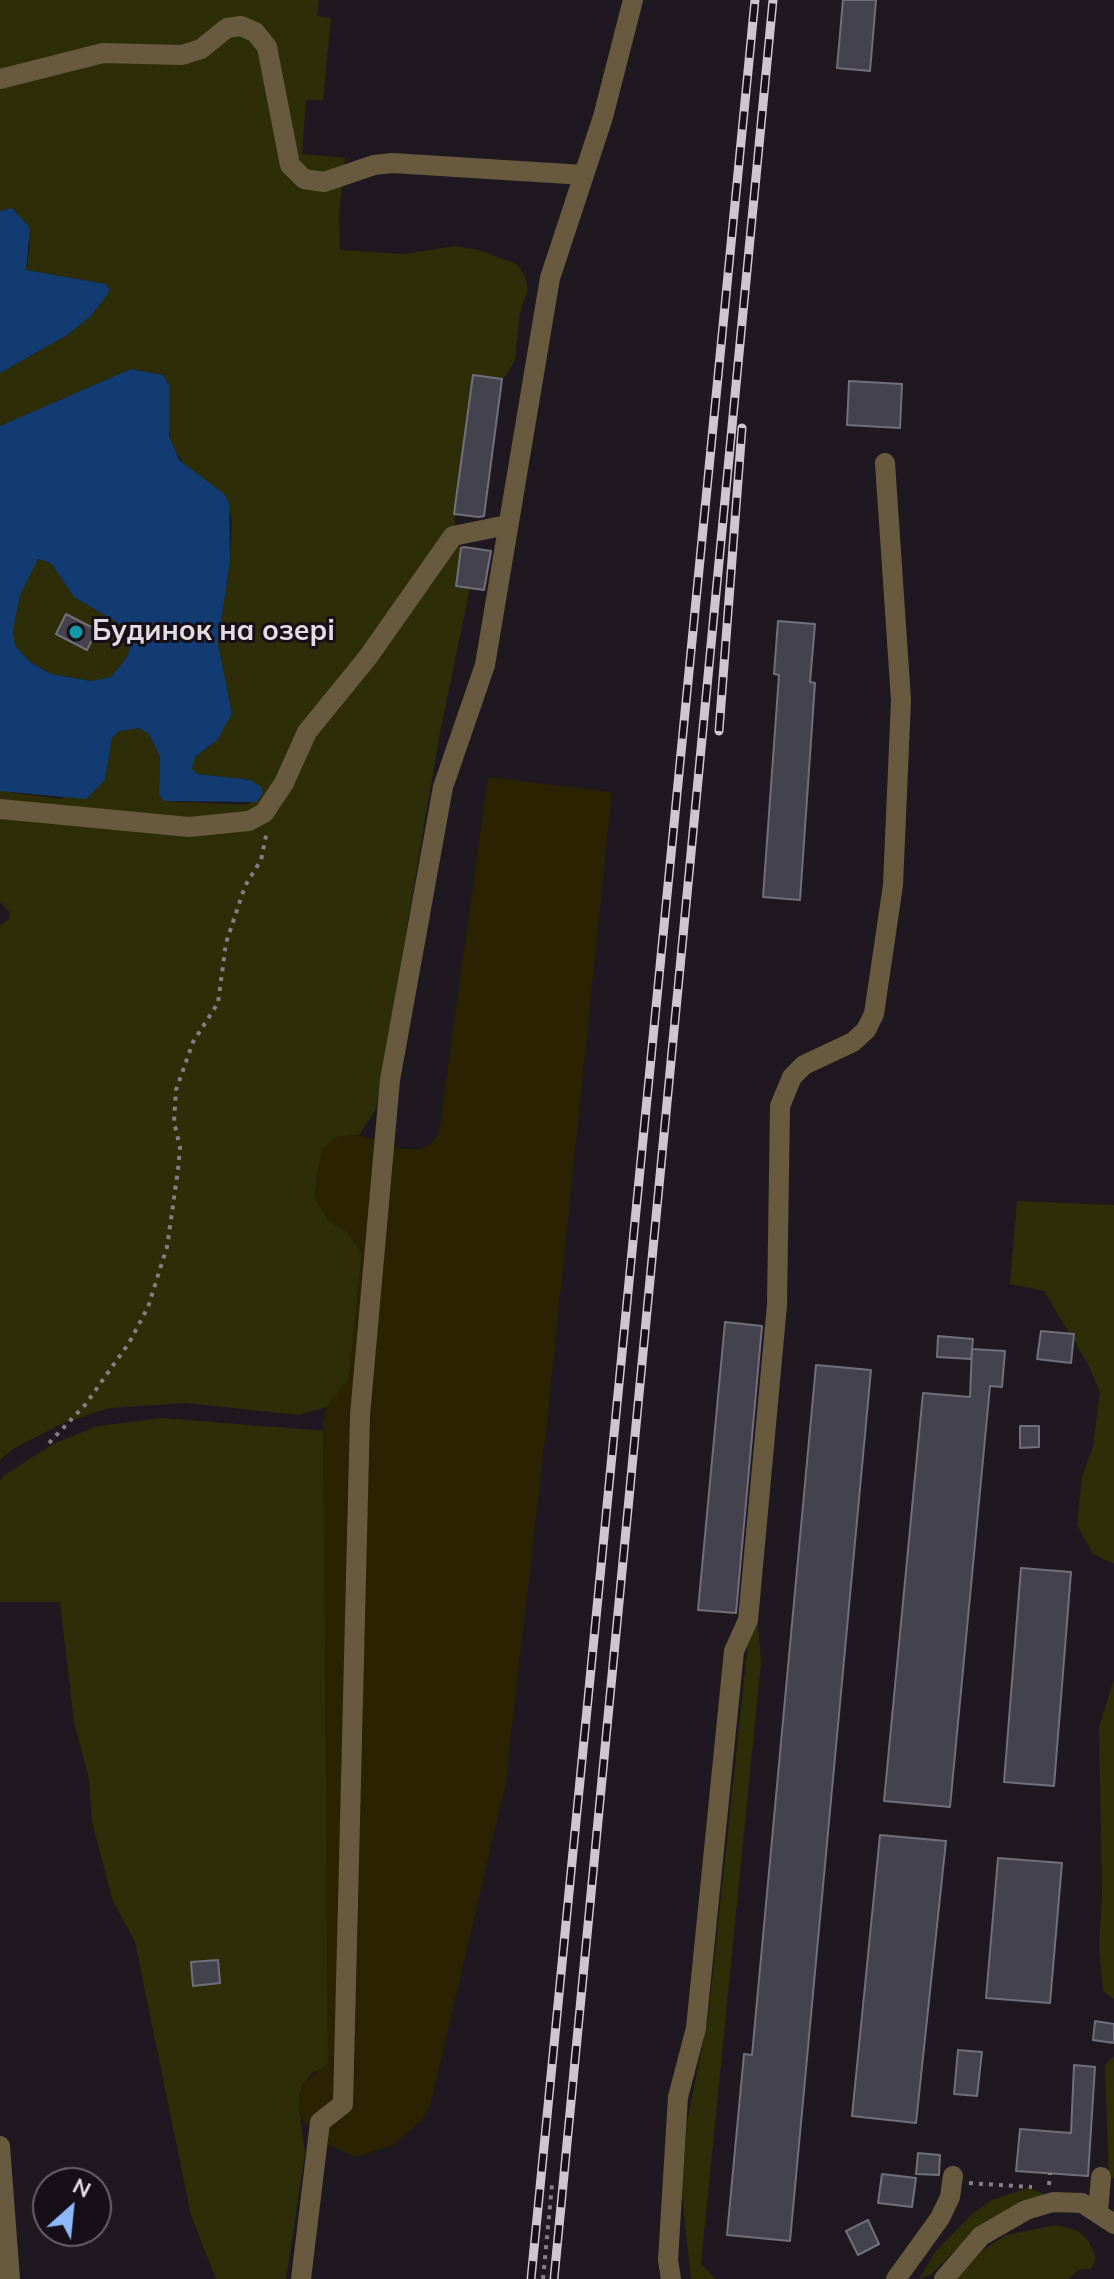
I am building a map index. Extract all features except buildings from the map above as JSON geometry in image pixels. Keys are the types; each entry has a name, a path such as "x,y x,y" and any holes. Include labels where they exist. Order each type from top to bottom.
{"street":[{"path":"301,2279 320,2122 343,2104 360,1415 390,1080 443,787 485,665 550,278 584,175 633,0"},
{"path":"0,79 103,53 182,55 201,49 227,28 241,26 255,32 267,47 290,165 304,179 324,182 374,165 392,163 584,175"},
{"path":"671,2279 668,2260 678,2097 696,2028 734,1651 748,1620 770,1384 777,1305 780,1106 792,1077 804,1065 853,1042 870,1022 893,885 901,700 885,463"},
{"path":"0,809 189,827 249,821 264,813 284,783 307,732 368,657 453,536 507,525"},
{"path":"0,2146 10,2279"},
{"path":"896,2279 940,2218 950,2197 953,2176"},
{"path":"944,2279 981,2236 1026,2210 1068,2202 1106,2218 1101,2177"}],"path":[{"path":"49,1443 85,1405 129,1343 157,1283 167,1247 178,1170 180,1147 174,1122 176,1090 193,1042 218,1003 226,943 245,886 261,860 267,838 264,813"},
{"path":"984,2184 1048,2188"},
{"path":"543,2279 552,2185"}],"shaded area":[{"path":"0,0 319,0 317,16 331,18 323,100 306,100 302,154 345,158 339,215 340,250 404,254 455,246 479,250 516,264 524,274 528,289 520,312 515,360 507,374 502,379 473,376 453,536 461,547 456,586 470,588 440,732 376,1109 359,1135 337,1137 317,1173 315,1196 329,1221 347,1232 362,1253 349,1379 327,1407 299,1415 185,1403 109,1408 63,1423 13,1449 0,1460 0,926 9,919 10,912 0,902 0,791 60,799 105,780 112,738 119,731 139,728 149,734 160,757 159,795 164,801 247,805 263,793 251,780 197,774 192,770 194,757 209,747 232,714 218,644 230,560 232,520 224,494 187,468 172,447 167,419 169,385 163,375 131,369 0,426 0,373 67,335 90,317 110,291 106,284 26,270 30,245 17,212 12,208 0,211"},
{"path":"38,559 51,563 74,597 120,624 131,636 128,656 111,677 91,681 51,674 30,662 15,646 13,630 20,595 28,573"},
{"path":"1017,1201 1114,1205 1114,1564 1093,1554 1077,1525 1082,1477 1093,1447 1100,1392 1088,1364 1044,1291 1010,1284"},
{"path":"162,1418 326,1431 328,2065 311,2074 301,2087 299,2108 305,2153 286,2279 216,2279 191,2215 135,1942 113,1901 92,1822 89,1779 74,1722 60,1602 0,1602 0,1481 3,1476 55,1443 98,1426"},
{"path":"751,1615 757,1616 761,1662 701,2264 716,2279 691,2279 682,2194 687,2122 708,2018"},
{"path":"1114,1679 1114,1999 1103,1991 1099,1946 1102,1894 1099,1728"},
{"path":"1114,2056 1114,2178 1109,2178 1105,2065"},
{"path":"1028,2188 1044,2194 983,2223 930,2275 919,2279 936,2251 972,2214 992,2200"},
{"path":"1056,2225 1078,2231 1088,2240 1096,2257 1092,2268 1079,2270 1068,2279 955,2279 977,2254 1006,2235"}],"sand":[{"path":"488,777 612,792 547,1423 505,1787 430,2107 421,2121 393,2145 356,2157 322,2143 301,2117 299,2108 299,2094 306,2080 328,2064 323,1423 327,1407 349,1378 362,1253 347,1232 329,1221 314,1196 322,1149 337,1137 359,1135 402,1149 419,1149 431,1144 439,1132"}],"water":[{"path":"12,208 30,228 26,270 106,284 110,291 90,317 67,335 0,373 0,211"},
{"path":"131,369 163,375 169,385 169,436 179,460 224,494 229,503 230,560 218,644 232,714 217,740 195,757 192,769 197,774 251,780 261,787 263,793 257,802 164,801 159,795 160,757 149,734 139,728 119,731 112,738 105,780 86,799 0,791 0,426","holes":["38,559 51,563 74,597 120,624 131,636 128,656 111,677 91,681 51,674 30,662 15,646 13,630 20,595"]}],"railway":[{"path":"531,2279 755,0"},
{"path":"554,2279 773,0"},
{"path":"719,731 742,428"}],"place":[{"name":"Будинок на озері","path":"76,632"}]}
